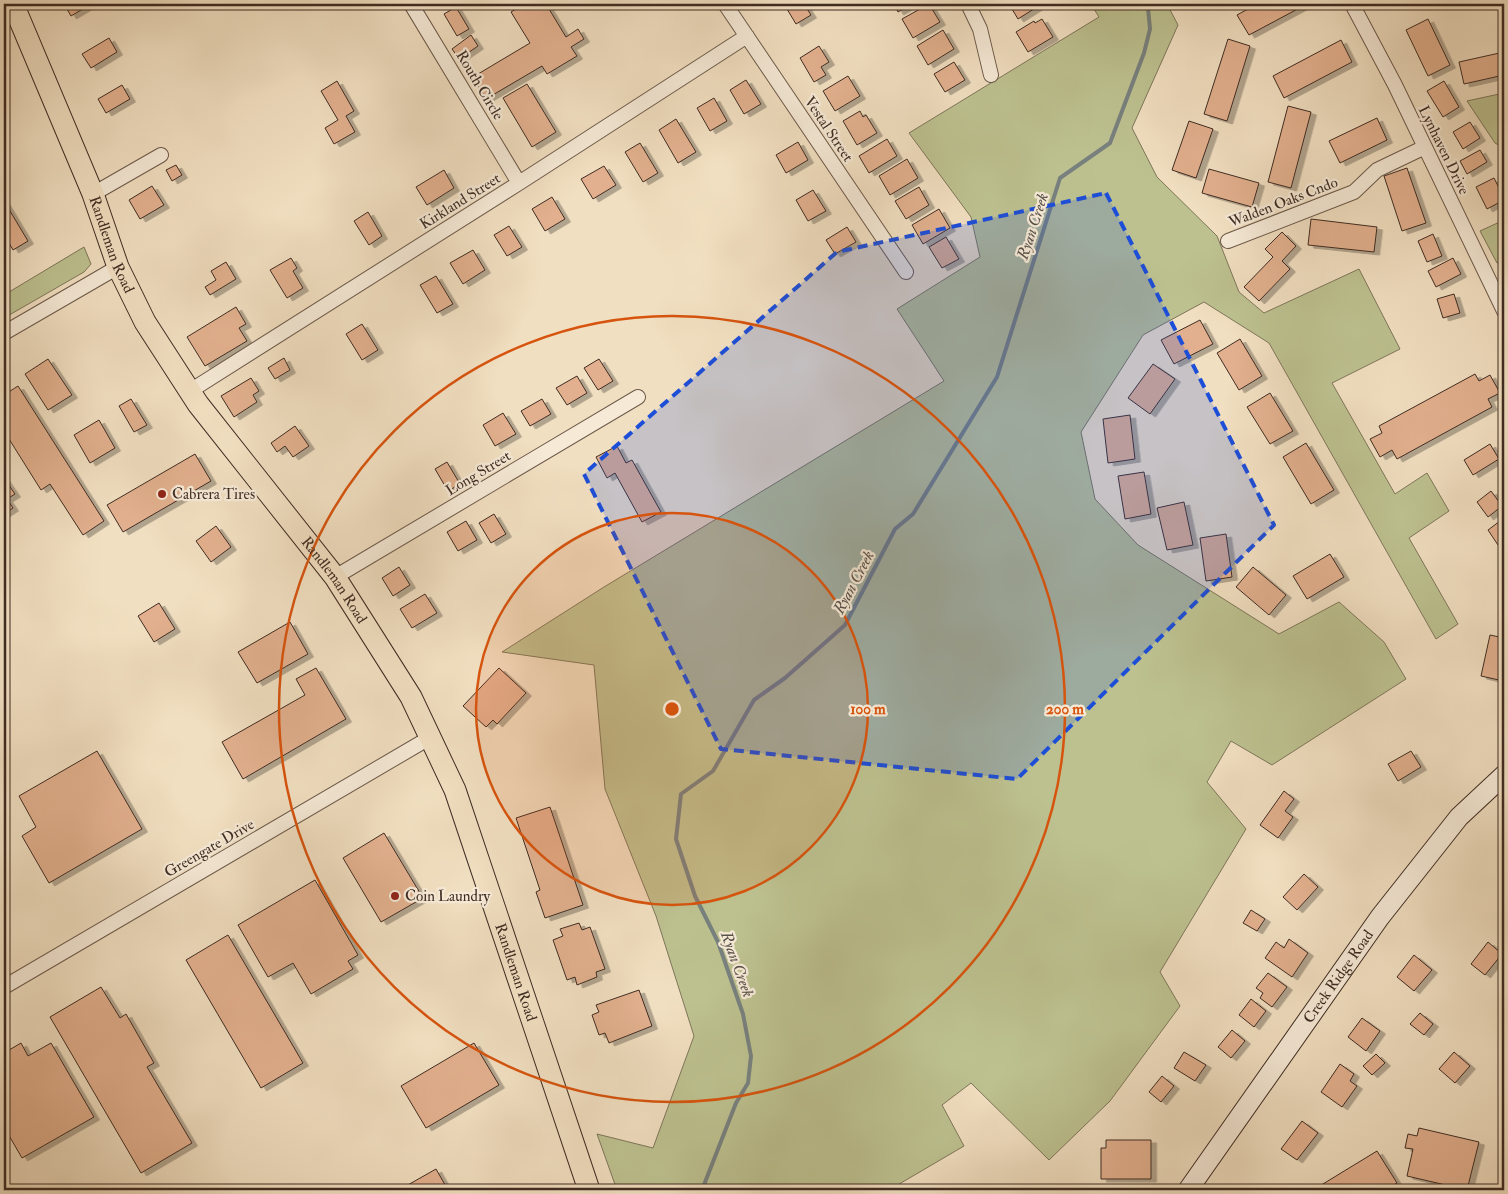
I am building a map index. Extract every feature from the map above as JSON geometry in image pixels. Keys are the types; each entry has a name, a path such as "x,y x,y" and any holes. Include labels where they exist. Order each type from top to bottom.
{"main road":[{"name":"Randleman Road","path":"13,4 93,194 118,267 146,322 198,404 335,577 411,697 431,738 458,797 589,1190"},
{"name":"Creek Ridge Road","path":"1188,1190 1380,917 1459,817 1504,776"}],"street":[{"name":"Routh Circle","path":"411,4 519,183"},
{"name":"Vestal Street","path":"725,4 906,272"},
{"path":"968,4 980,29 991,75"},
{"name":"Lynhaven Drive","path":"1352,4 1395,85 1504,311"},
{"name":"Kirkland Street","path":"190,391 747,36"},
{"name":"Walden Oaks Cndo","path":"1228,241 1354,192 1377,170 1425,147"},
{"path":"93,194 161,155"},
{"path":"4,333 118,267"},
{"name":"Long Street","path":"335,577 638,397"},
{"name":"Greengate Drive","path":"4,987 431,738"}],"highlighted area":[{"path":"1106,193 1274,525 1017,779 721,749 584,474 837,252"}],"green space":[{"path":"1091,4 1167,4 1178,25 1132,128 1157,177 1217,236 1239,292 1264,313 1359,269 1400,349 1332,383 1395,494 1427,473 1449,511 1409,538 1458,624 1436,639 1269,343 1204,302 1143,335 1081,432 1095,499 1138,545 1279,634 1339,602 1384,642 1406,679 1272,765 1231,741 1207,782 1246,829 1160,972 1180,1006 1110,1101 1049,1160 971,1083 942,1105 964,1146 889,1190 617,1190 597,1134 653,1148 694,1036 656,916 605,789 594,665 502,652 604,587 944,381 897,309 980,257 971,217 909,133 1099,17"},
{"path":"1504,93 1504,148 1495,143 1467,101"},
{"path":"1504,220 1504,260 1497,263 1480,231"},
{"path":"84,247 91,264 84,272 4,318 4,295"}],"building":[{"path":"64,4 91,4 71,16"},
{"path":"524,4 529,9 537,4 546,4 566,37 578,29 584,39 571,47 577,56 547,74 542,66 486,99 473,77 530,43 511,12"},
{"path":"784,4 804,4 811,15 796,24"},
{"path":"894,4 912,4 898,12"},
{"path":"929,4 940,22 913,38 902,19"},
{"path":"1009,4 1034,4 1037,7 1018,19"},
{"path":"1257,4 1307,4 1249,35 1237,15"},
{"path":"456,7 469,29 457,36 444,14"},
{"path":"1042,19 1053,37 1028,52 1016,32 1034,21 1035,23"},
{"path":"1428,19 1450,65 1428,76 1406,30"},
{"path":"943,30 954,49 928,65 917,46"},
{"path":"471,35 478,46 459,59 452,49"},
{"path":"109,38 117,52 91,68 82,54"},
{"path":"1228,39 1250,46 1227,121 1204,114"},
{"path":"1341,40 1352,62 1284,98 1273,76"},
{"path":"819,46 829,62 821,67 826,75 814,82 800,58"},
{"path":"1504,52 1504,75 1464,84 1459,62"},
{"path":"954,62 965,80 945,92 934,74"},
{"path":"848,76 860,96 835,111 823,91"},
{"path":"746,80 761,104 744,114 730,90"},
{"path":"337,81 354,111 346,116 355,132 334,144 325,128 338,120 321,91"},
{"path":"1444,81 1459,107 1443,117 1427,91"},
{"path":"527,84 556,132 532,147 503,98"},
{"path":"122,85 130,99 106,113 98,99"},
{"path":"714,98 727,121 710,131 697,108"},
{"path":"1288,106 1311,112 1291,188 1268,182"},
{"path":"860,111 863,117 866,115 877,133 857,145 843,121"},
{"path":"1377,118 1387,140 1340,163 1329,141"},
{"path":"676,119 696,152 678,163 659,130"},
{"path":"1189,121 1213,129 1196,178 1172,170"},
{"path":"1470,122 1480,138 1463,149 1453,132"},
{"path":"887,139 897,156 869,173 859,156"},
{"path":"798,142 808,160 786,173 776,155"},
{"path":"640,143 658,173 643,182 625,152"},
{"path":"1480,150 1487,162 1467,174 1460,161"},
{"path":"907,159 918,178 890,195 879,176"},
{"path":"176,165 182,175 172,181 166,170"},
{"path":"604,166 616,185 593,199 581,179"},
{"path":"1407,168 1426,223 1402,231 1384,176"},
{"path":"1209,169 1259,183 1252,207 1202,193"},
{"path":"444,170 454,188 427,205 416,187"},
{"path":"1494,178 1499,188 1504,185 1504,200 1487,209 1476,187"},
{"path":"152,186 164,205 140,219 129,200"},
{"path":"919,187 929,205 906,219 895,201"},
{"path":"813,190 826,211 808,221 796,200"},
{"path":"552,197 565,219 545,231 532,209"},
{"path":"4,201 28,241 13,250 4,234"},
{"path":"939,209 950,228 923,244 912,225"},
{"path":"368,212 382,236 369,245 354,221"},
{"path":"1311,219 1377,227 1374,252 1308,245"},
{"path":"509,226 522,247 507,256 494,235"},
{"path":"847,227 856,242 835,254 826,240"},
{"path":"1282,232 1296,246 1282,261 1290,269 1259,301 1244,287 1273,257 1265,249"},
{"path":"1433,234 1442,256 1427,262 1418,241"},
{"path":"946,237 959,259 942,268 929,247"},
{"path":"473,250 485,270 463,284 450,263"},
{"path":"291,258 297,268 293,271 303,288 287,298 270,270"},
{"path":"1453,258 1461,274 1436,287 1428,271"},
{"path":"226,262 236,279 210,295 205,287 216,280 211,271"},
{"path":"436,276 453,304 437,313 420,285"},
{"path":"1454,294 1460,313 1443,318 1437,299"},
{"path":"236,307 246,324 239,328 247,341 205,366 187,337"},
{"path":"1200,320 1213,344 1174,364 1161,340"},
{"path":"362,324 378,350 362,360 346,334"},
{"path":"1240,339 1262,376 1239,390 1217,353"},
{"path":"284,358 290,370 275,379 268,368"},
{"path":"48,359 72,395 48,410 25,374"},
{"path":"599,359 613,381 598,390 584,368"},
{"path":"1153,364 1175,379 1150,414 1128,398"},
{"path":"1475,374 1479,381 1490,375 1500,393 1488,399 1492,407 1397,459 1392,450 1380,457 1370,439 1382,433 1379,426"},
{"path":"577,376 587,393 567,405 556,388"},
{"path":"251,378 259,391 253,395 257,402 234,417 221,396"},
{"path":"18,386 104,521 83,535 50,484 41,490 4,431 4,395"},
{"path":"1270,393 1293,431 1270,444 1247,407"},
{"path":"131,399 147,425 134,432 119,406"},
{"path":"542,399 551,414 530,426 521,411"},
{"path":"503,413 516,434 495,446 483,425"},
{"path":"1130,415 1135,459 1108,463 1103,419"},
{"path":"99,420 115,448 90,463 74,435"},
{"path":"295,426 309,446 293,457 285,446 277,452 271,443"},
{"path":"1306,443 1334,490 1311,504 1283,457"},
{"path":"1490,444 1499,459 1473,475 1464,460"},
{"path":"617,446 626,463 632,460 661,512 642,522 615,473 607,478 596,457"},
{"path":"195,454 211,481 123,532 107,505"},
{"path":"447,462 460,484 448,491 435,469"},
{"path":"1144,472 1151,514 1125,519 1118,476"},
{"path":"4,478 15,494 7,499 13,508 4,514"},
{"path":"1491,491 1502,506 1488,517 1477,502"},
{"path":"1184,502 1193,545 1167,550 1157,508"},
{"path":"494,514 506,534 491,543 479,523"},
{"path":"1504,518 1504,541 1498,545 1488,530"},
{"path":"466,521 477,540 458,551 447,532"},
{"path":"216,526 231,547 211,562 196,541"},
{"path":"1226,534 1232,577 1206,581 1200,538"},
{"path":"1330,554 1344,577 1307,599 1293,576"},
{"path":"399,567 410,585 393,596 382,578"},
{"path":"1253,567 1286,595 1269,615 1236,587"},
{"path":"425,594 437,613 412,628 400,609"},
{"path":"159,603 175,629 154,642 138,616"},
{"path":"290,622 308,654 257,683 238,652"},
{"path":"1490,635 1504,638 1504,658 1499,680 1481,676"},
{"path":"316,668 346,719 243,779 222,742 305,695 296,679"},
{"path":"499,668 526,693 497,724 493,720 486,727 463,706"},
{"path":"97,751 142,829 49,883 22,836 36,827 19,796"},
{"path":"1411,751 1421,767 1398,781 1388,764"},
{"path":"1284,791 1294,799 1285,811 1293,817 1278,838 1260,825"},
{"path":"550,807 583,905 545,918 536,892 540,890 516,818"},
{"path":"384,833 423,898 381,922 343,858"},
{"path":"1304,874 1318,887 1297,910 1283,897"},
{"path":"315,880 358,955 348,961 353,969 311,994 293,963 268,977 238,925"},
{"path":"1251,910 1265,919 1257,931 1243,923"},
{"path":"579,923 582,930 590,927 605,969 596,972 597,977 577,985 575,977 567,980 553,940 563,936 560,929"},
{"path":"228,935 303,1063 261,1088 186,960"},
{"path":"1289,939 1308,953 1292,977 1265,958 1276,942 1284,948"},
{"path":"1488,942 1502,954 1485,975 1471,964"},
{"path":"1414,955 1432,970 1414,991 1397,977"},
{"path":"1268,973 1287,987 1272,1007 1260,998 1263,993 1256,988"},
{"path":"101,987 120,1018 126,1014 154,1063 147,1067 192,1143 141,1173 50,1017"},
{"path":"639,990 652,1026 609,1043 605,1033 599,1035 592,1015 599,1012 596,1005"},
{"path":"1251,999 1266,1011 1254,1027 1239,1015"},
{"path":"1420,1013 1433,1024 1424,1035 1410,1024"},
{"path":"1362,1018 1380,1031 1366,1051 1348,1037"},
{"path":"1232,1030 1245,1041 1231,1058 1218,1047"},
{"path":"21,1043 28,1056 51,1043 94,1117 22,1158 4,1127 4,1053"},
{"path":"474,1043 499,1085 426,1128 401,1086"},
{"path":"1184,1052 1206,1065 1195,1081 1174,1068"},
{"path":"1454,1052 1470,1066 1455,1083 1439,1069"},
{"path":"1376,1054 1385,1063 1372,1075 1363,1066"},
{"path":"1340,1064 1354,1074 1350,1081 1357,1086 1342,1107 1321,1092"},
{"path":"1162,1076 1174,1086 1161,1102 1149,1092"},
{"path":"1302,1121 1318,1133 1297,1160 1281,1149"},
{"path":"1419,1128 1479,1142 1467,1190 1407,1176 1413,1149 1405,1148 1408,1134 1417,1136"},
{"path":"1106,1140 1151,1140 1151,1179 1101,1179 1101,1148 1106,1148"},
{"path":"1377,1151 1397,1183 1385,1190 1320,1190 1318,1187"},
{"path":"436,1169 448,1190 399,1190"}],"waterway":[{"name":"Ryan Creek","path":"1141,4 1148,8"},
{"path":"1148,8 1159,4"},
{"name":"Ryan Creek","path":"702,1190 736,1103 748,1083 751,1056 743,1014 718,942 695,896 676,839 681,794 713,771 754,700 785,678 845,625 895,529 913,514 997,377 1060,178 1110,143 1144,53 1150,29 1148,8"}],"place":[{"name":"Cabrera Tires","path":"162,494"},
{"name":"Coin Laundry","path":"395,896"}]}
